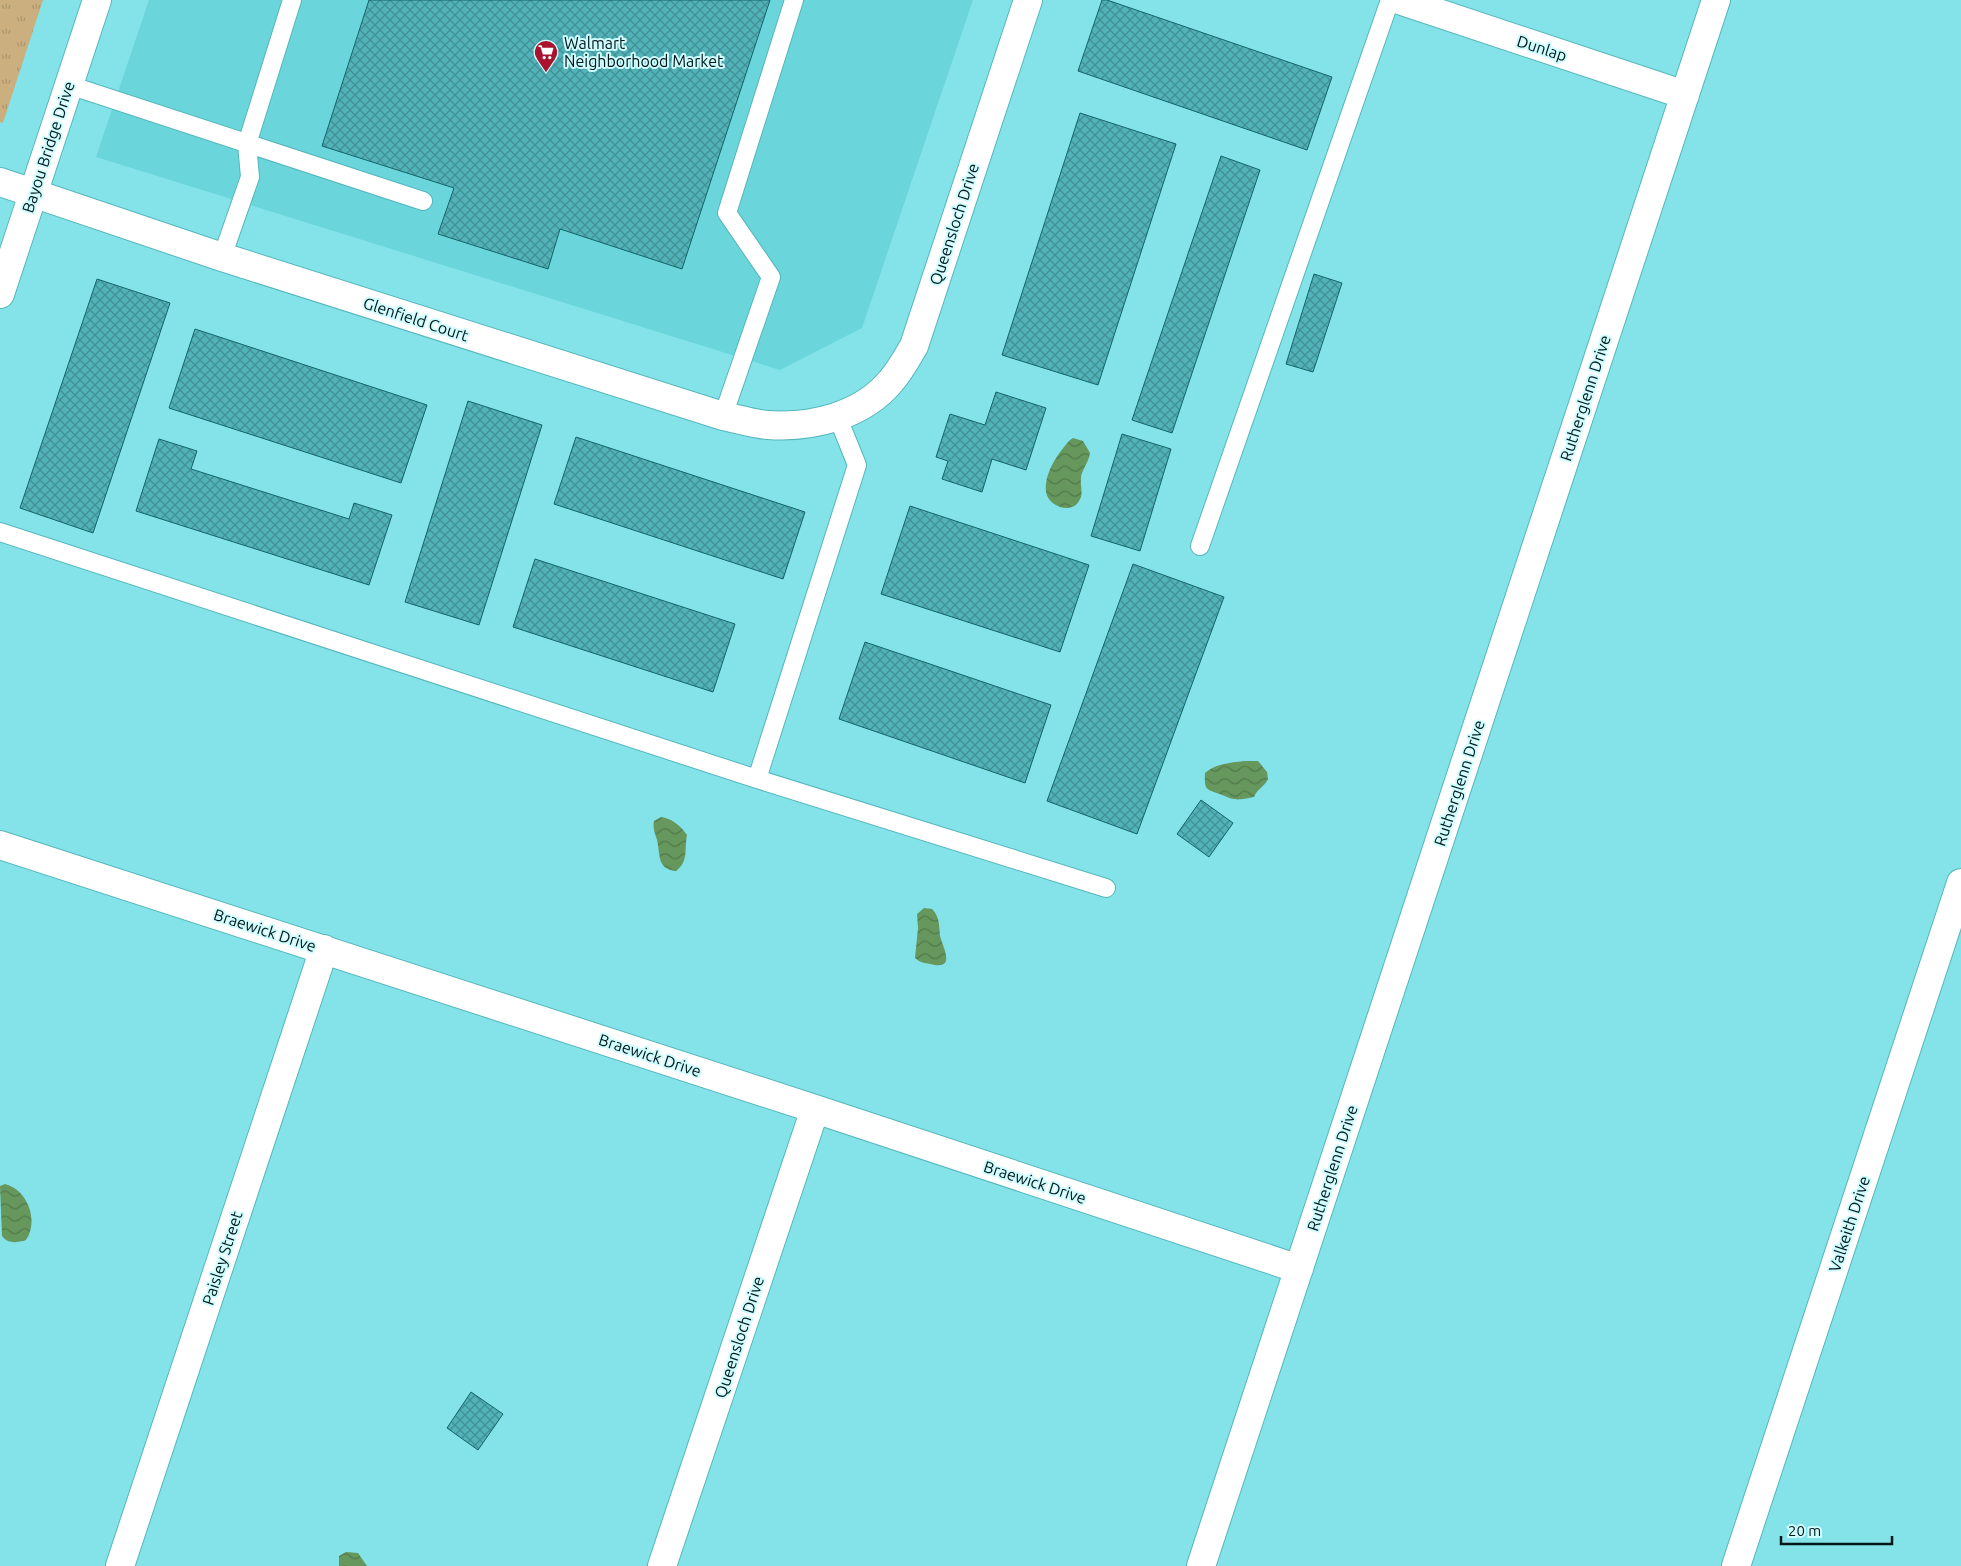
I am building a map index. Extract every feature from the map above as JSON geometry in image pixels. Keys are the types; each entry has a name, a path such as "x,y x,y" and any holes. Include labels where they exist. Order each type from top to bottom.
{"street":[{"name":"Bayou Bridge Drive","path":"0,294 97,0"},
{"name":"Queensloch Drive","path":"838,418 866,403 891,382 914,346 1028,0"},
{"name":"Dunlap","path":"1399,0 1685,95"},
{"name":"Rutherglenn Drive","path":"1201,1566 1716,0"},
{"name":"Glenfield Court","path":"0,182 222,257 723,416 768,425 805,424 838,418"},
{"name":"Braewick Drive","path":"0,845 815,1109 1299,1269"},
{"name":"Valkeith Drive","path":"1736,1566 1961,882"},
{"name":"Paisley Street","path":"120,1566 324,949"},
{"name":"Queensloch Drive","path":"662,1566 815,1109"}],"lane":[{"path":"222,257 250,178 247,144 292,0"},
{"path":"723,416 771,277 727,213 794,0"},
{"path":"1200,546 1390,0"},
{"path":"69,85 424,201"},
{"path":"757,779 857,465 838,418"},
{"path":"0,532 757,779 1106,888"}],"shaded area":[{"path":"149,0 973,0 862,328 780,370 96,157"}],"green space":[{"path":"0,0 43,0 3,123 0,122"}],"water":[{"path":"1073,438 1083,441 1090,453 1081,475 1082,493 1079,501 1075,505 1066,508 1055,505 1051,501 1046,492 1046,485 1053,464 1061,451"},
{"path":"1258,761 1267,772 1268,779 1254,797 1234,799 1213,792 1206,787 1205,773 1219,765"},
{"path":"661,817 676,823 687,835 683,863 676,871 666,868 661,863 654,831 654,821"},
{"path":"924,908 932,909 938,918 940,936 946,957 946,961 943,964 926,963 915,958 918,928 917,914"},
{"path":"5,1184 13,1187 20,1193 29,1207 31,1224 26,1240 12,1242 2,1236 0,1186"},
{"path":"346,1552 358,1553 367,1566 339,1566 339,1556"}],"building":[{"name":"Walmart Neighborhood Market","path":"369,0 770,0 682,269 560,229 548,269 438,234 454,188 322,146"},
{"path":"1102,0 1107,0 1332,77 1307,150 1078,71"},
{"path":"1080,113 1176,144 1098,385 1002,355"},
{"path":"1221,156 1260,170 1172,433 1132,420"},
{"path":"1314,274 1342,283 1313,372 1286,364"},
{"path":"97,279 170,303 93,533 20,508"},
{"path":"195,329 427,405 401,483 169,408"},
{"path":"996,392 1046,408 1026,470 992,459 982,492 942,479 948,461 936,457 950,414 985,425"},
{"path":"468,401 542,425 479,625 405,602"},
{"path":"1122,434 1171,449 1140,551 1091,536"},
{"path":"576,437 805,512 783,579 554,504"},
{"path":"159,439 197,451 191,469 349,519 354,503 392,515 369,585 136,511"},
{"path":"910,506 1089,565 1060,652 881,594"},
{"path":"535,559 735,624 713,692 513,627"},
{"path":"1133,564 1224,597 1137,834 1047,801"},
{"path":"865,642 1051,705 1025,783 839,719"},
{"path":"1201,800 1233,823 1209,857 1177,834"},
{"path":"471,1392 503,1414 478,1450 447,1428"}],"place":[{"name":"Walmart Neighborhood Market","path":"546,73"}]}
